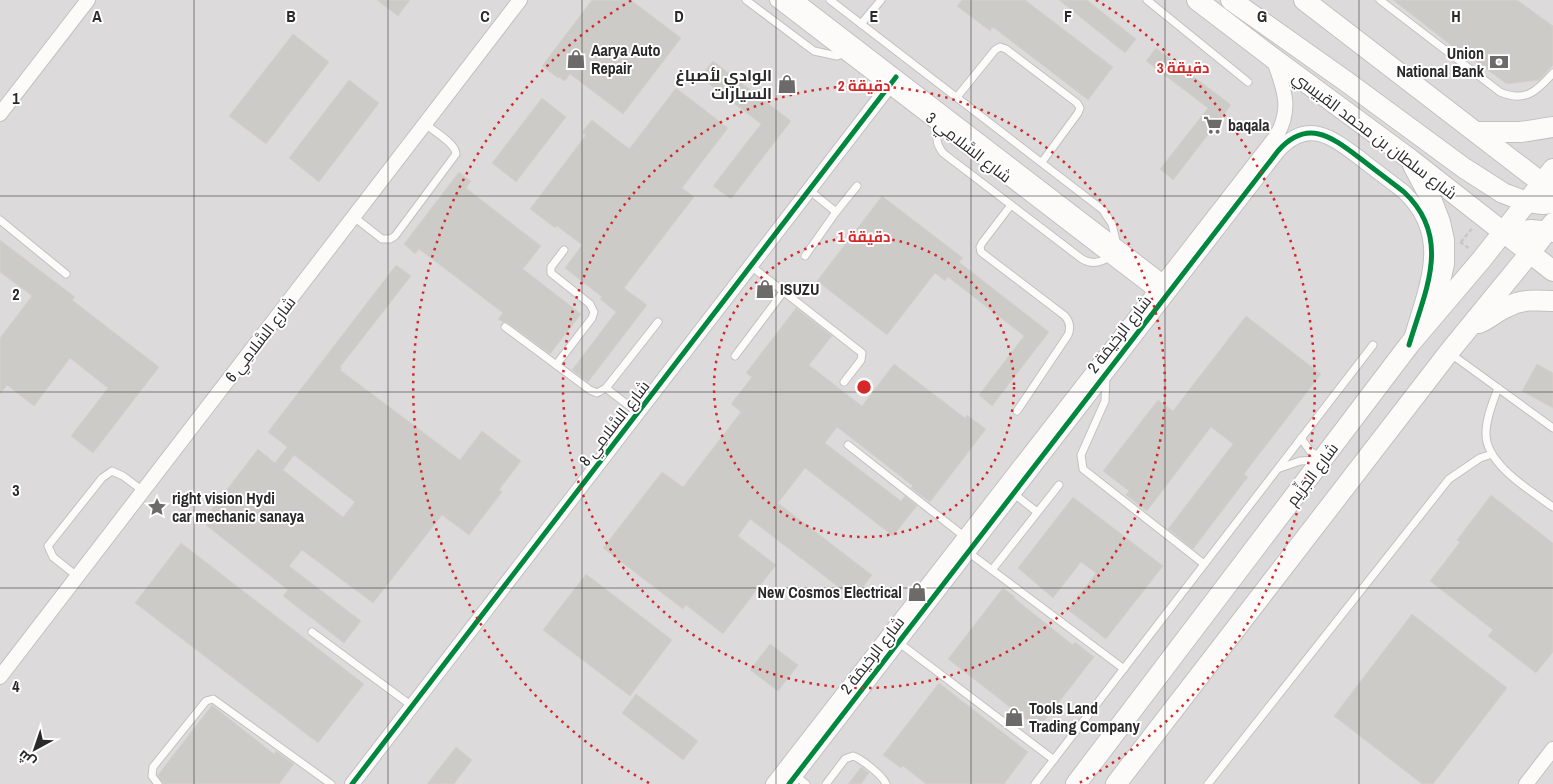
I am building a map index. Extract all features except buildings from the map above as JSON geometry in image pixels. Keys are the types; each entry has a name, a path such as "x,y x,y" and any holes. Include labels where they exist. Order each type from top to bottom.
{"main road":[{"name":"شارع سلطان بن محمد القبيسي","path":"1197,0 1272,58 1410,159 1553,271"},
{"path":"1231,0 1464,168 1502,193 1527,202 1553,204"},
{"path":"1304,0 1476,132 1549,181"},
{"path":"1476,132 1521,132 1553,127"},
{"path":"1410,159 1432,201 1444,240 1444,264 1432,317"},
{"name":"شارع الجَزِّيم","path":"1076,784 1409,345 1504,233 1527,202 1549,181"},
{"path":"1504,233 1551,229"},
{"name":"شارع الجَزِّيم","path":"1116,784 1449,352 1551,229"},
{"path":"1470,326 1485,321 1506,307 1519,302 1532,300 1553,302"}],"street":[{"path":"0,114 88,0"},
{"name":"شارع السَّلامِي 6","path":"0,677 520,0"},
{"name":"شارع السَّلامِي 3","path":"777,0 846,53 893,82 1163,289"},
{"name":"شارع السَّلامِي 3","path":"796,0 893,82 940,125 1114,251"},
{"name":"شارع الرخيمَة 2","path":"1163,289 1282,126 1285,117 1286,100 1272,58"},
{"name":"شارع السَّلامِي 8","path":"352,784 893,82"},
{"name":"شارع الرخيمَة 2","path":"773,784 965,537 1163,289 1288,140 1302,134 1318,133 1333,138 1404,192 1418,208 1426,222 1432,247 1431,268 1409,345"},
{"path":"1106,372 1106,364 1110,358 1163,289"},
{"name":"شارع الرخيمَة 2","path":"797,781 898,642 1106,372"},
{"path":"1526,784 1553,749"}],"lane":[{"path":"746,0 814,51 837,56 846,53"},
{"path":"830,0 1103,210 1112,224 1114,251 1097,263 1087,262 943,153 936,139 940,125"},
{"path":"862,24 881,0"},
{"path":"1147,0 1248,82"},
{"path":"1380,0 1500,92 1514,96 1528,94 1541,87 1553,73"},
{"path":"957,97 995,50 1000,47 1006,49 1077,103 1080,108 1078,113 1042,162"},
{"path":"354,217 382,239 390,239 395,236 456,154 453,146 425,124"},
{"path":"806,256 836,212 857,186"},
{"path":"809,190 836,212"},
{"path":"1011,205 982,243 980,247 981,252 1065,316 1070,323 1068,335 1017,411"},
{"path":"0,220 66,274"},
{"path":"556,365 592,318 594,312 590,304 551,273 552,264 564,250"},
{"path":"751,266 862,353 861,360 844,382"},
{"path":"736,356 784,291"},
{"path":"505,327 593,392 600,393 658,322"},
{"path":"1035,784 1373,345"},
{"path":"1449,352 1553,428"},
{"path":"1106,372 1105,401 1081,455 1083,468 1204,564"},
{"path":"606,388 638,412"},
{"path":"1498,388 1489,415 1486,434 1492,454 1506,471 1553,507"},
{"path":"1301,438 1310,451 1323,460"},
{"path":"848,445 965,537"},
{"path":"1208,784 1449,479 1480,458 1492,454"},
{"path":"1278,468 1300,461 1323,460"},
{"path":"78,576 53,556 48,546 102,478 112,472 123,476 143,491"},
{"path":"992,570 1059,485"},
{"path":"1013,493 1037,512"},
{"path":"968,552 1124,669"},
{"path":"312,632 412,706"},
{"path":"898,642 1054,760"},
{"path":"158,784 153,779 151,773 154,764 206,700 213,699 331,784"},
{"path":"826,784 845,759 853,756 883,778 886,784"}],"shaded area":[{"path":"0,0 1553,0 1553,784 0,784"}],"cycle path":[{"path":"352,784 896,77"},
{"path":"789,784 1278,151 1289,141 1300,135 1310,133 1330,138 1351,151 1404,192 1419,210 1428,228 1431,246 1431,266 1422,305 1409,345"}],"place":[{"name":"Aarya Auto Repair","path":"576,59"},
{"name":"Union National Bank","path":"1499,62"},
{"name":"الوادي لأصباغ السيارات","path":"787,84"},
{"name":"baqala","path":"1213,125"},
{"name":"ISUZU","path":"765,289"},
{"name":"right vision Hydi car mechanic sanaya","path":"157,507"},
{"name":"New Cosmos Electrical","path":"917,592"},
{"name":"Tools Land Trading Company","path":"1014,717"}]}
